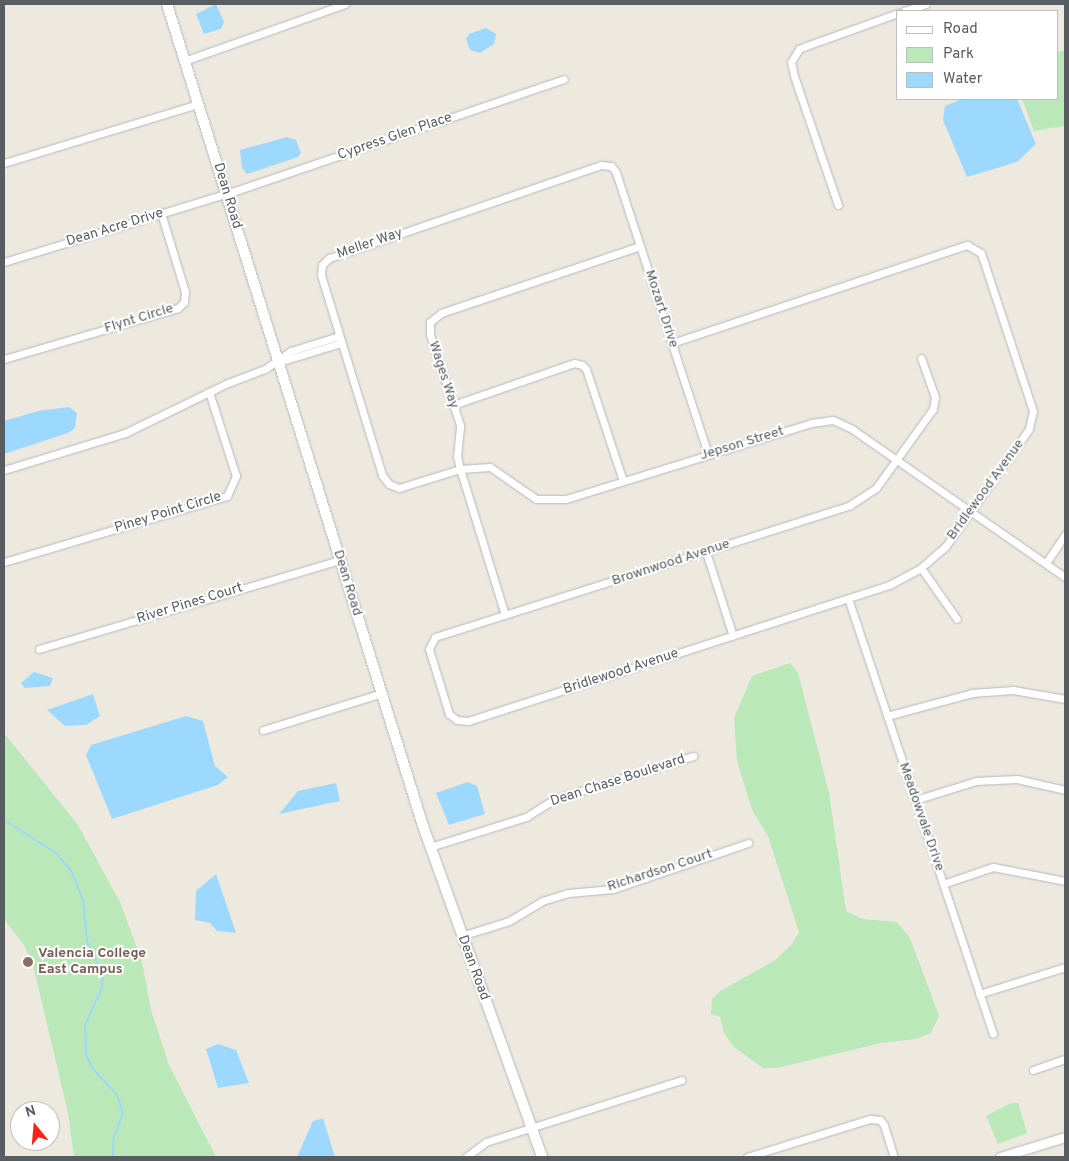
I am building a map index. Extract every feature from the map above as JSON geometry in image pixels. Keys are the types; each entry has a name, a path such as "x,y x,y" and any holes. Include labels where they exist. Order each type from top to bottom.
{"main road":[{"name":"Dean Road","path":"167,4 430,847 542,1157"}],"street":[{"path":"184,60 345,4"},
{"path":"907,10 926,4"},
{"path":"838,205 794,76 793,56 806,46 896,15"},
{"name":"Cypress Glen Place","path":"226,194 564,79"},
{"path":"4,163 198,104"},
{"name":"Meller Way","path":"389,484 382,475 340,340 321,275 322,265 329,258 601,165 610,166"},
{"name":"Mozart Drive","path":"610,166 616,172 708,454"},
{"name":"Dean Acre Drive","path":"4,262 226,194"},
{"name":"Flynt Circle","path":"4,359 178,308 184,302 185,292 161,213"},
{"name":"Bridlewood Avenue","path":"430,642 449,714 457,720 468,721 849,601 889,586 921,568 946,546 973,511 1029,429 1033,410 981,254 976,248 967,245 672,343"},
{"name":"Wages Way","path":"505,615 460,469 457,456 460,425 430,335 430,322 441,313 640,246"},
{"path":"4,470 125,433 209,392 278,362 291,351 340,340"},
{"name":"Brownwood Avenue","path":"430,642 435,637 850,505 876,488 898,461 932,409 935,397 922,358"},
{"path":"453,404 574,363 582,365 586,369 623,481"},
{"name":"Piney Point Circle","path":"4,562 227,496 236,476 209,392"},
{"name":"Jepson Street","path":"389,484 399,488 460,469 490,467 536,499 566,499 811,423 832,420 852,429 973,511 1065,577"},
{"path":"1046,563 1065,535"},
{"path":"706,552 733,636"},
{"name":"River Pines Court","path":"39,649 340,560"},
{"path":"921,568 958,619"},
{"name":"Meadowvale Drive","path":"849,601 993,1034"},
{"path":"887,716 972,693 1013,690 1065,699"},
{"path":"263,730 382,693"},
{"name":"Dean Chase Boulevard","path":"430,847 526,817 555,799 693,756"},
{"path":"915,800 976,781 1017,779 1065,790"},
{"name":"Richardson Court","path":"461,936 517,917 542,900 568,893 613,889 748,843"},
{"path":"943,884 993,867 1065,881"},
{"path":"979,994 1065,967"},
{"path":"1033,1070 1065,1059"},
{"path":"466,1157 486,1142 681,1080"},
{"path":"747,1157 870,1119 880,1120 884,1126 894,1157"},
{"path":"1000,1157 1065,1137"}],"green space":[{"path":"1065,50 1065,126 1034,131 1022,100 1059,100 1059,52"},
{"path":"790,663 798,673 829,793 846,911 862,919 897,922 910,938 939,1016 931,1033 916,1039 881,1043 777,1068 763,1068 734,1047 724,1033 720,1017 711,1014 712,999 720,991 774,961 792,944 799,932 768,836 752,810 737,761 734,718 752,676"},
{"path":"4,733 78,825 121,904 142,962 151,1010 169,1065 216,1157 74,1157 68,1113 34,969 24,945 4,919"},
{"path":"1011,1103 1018,1103 1027,1133 998,1144 986,1116"}],"water":[{"path":"216,4 224,22 221,29 204,34 196,14"},
{"path":"486,28 496,34 494,44 480,53 470,50 466,39 469,34"},
{"path":"960,100 1017,100 1036,144 1017,162 967,177 943,120 945,106"},
{"path":"287,137 296,140 301,153 298,157 247,174 242,168 240,150"},
{"path":"69,407 77,413 75,428 68,433 4,454 4,421 38,411"},
{"path":"34,672 53,678 50,686 25,688 21,683"},
{"path":"93,694 100,716 86,725 65,726 47,710"},
{"path":"186,716 203,721 215,766 228,777 218,785 112,819 86,755 91,745"},
{"path":"468,782 477,786 485,814 449,825 436,793"},
{"path":"336,783 340,801 279,814 298,791"},
{"path":"216,874 236,933 217,931 210,923 195,920 196,891"},
{"path":"218,1044 236,1050 249,1083 218,1088 206,1049"},
{"path":"323,1118 335,1157 297,1157 313,1121"}],"waterway":[{"path":"4,820 56,853 72,872 83,901 87,940 103,976 102,988 85,1025 86,1055 92,1068 117,1095 123,1113 113,1141 113,1157"}],"place":[{"name":"Valencia College East Campus","path":"28,962"}]}
